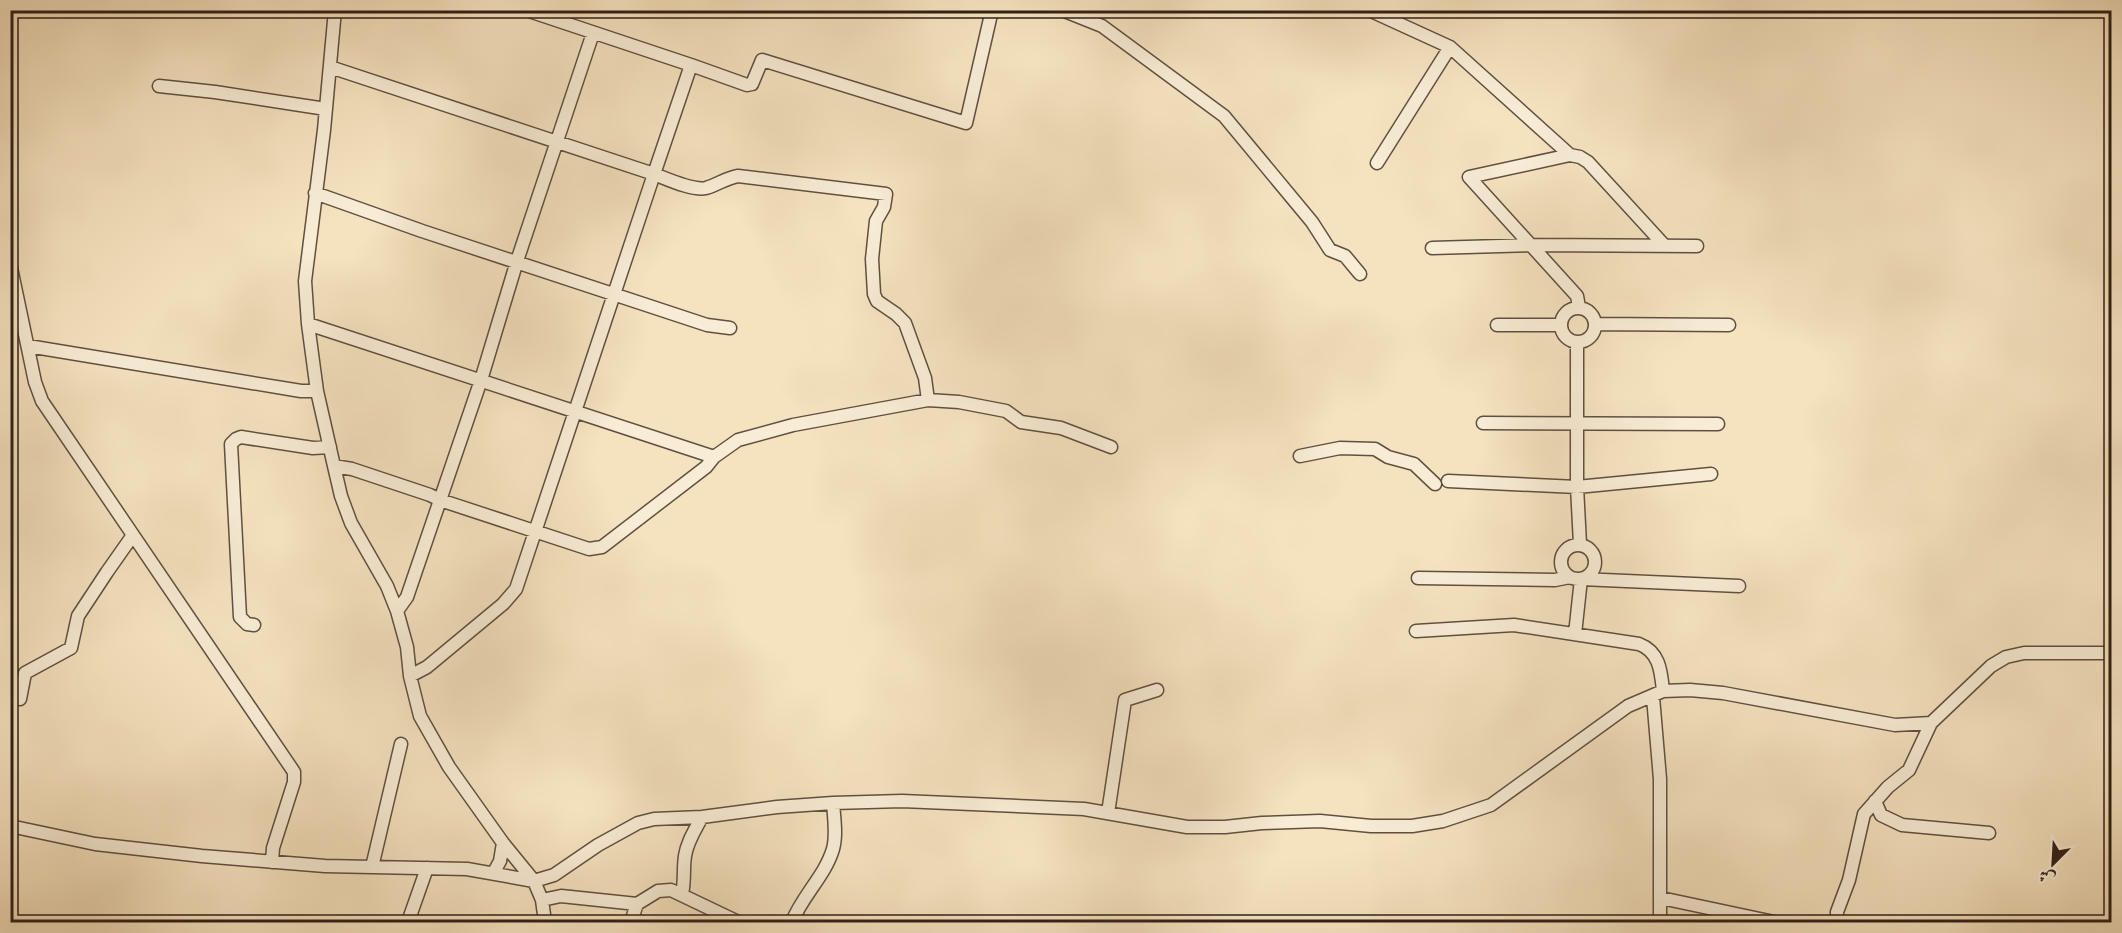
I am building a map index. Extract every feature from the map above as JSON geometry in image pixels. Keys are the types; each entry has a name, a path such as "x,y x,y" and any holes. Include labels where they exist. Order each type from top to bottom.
{"street":[{"path":"335,10 326,109 305,281 317,391 334,466 341,496 351,523 387,586 397,610 407,647 410,676 420,716 448,767 503,843 534,881 542,900 545,922"},
{"path":"526,10 747,85 752,84 762,60 966,123 992,10"},
{"path":"1062,10 1102,26 1224,116 1312,222 1330,250 1344,256 1359,274"},
{"path":"1369,10 1450,47 1570,155"},
{"path":"397,610 406,597 481,380 593,33"},
{"path":"1377,163 1450,47"},
{"path":"410,676 427,667 503,604 516,589 691,66"},
{"path":"330,67 695,188 706,188 726,178 738,176 886,194 884,207 876,221 872,259 874,294 877,301 905,323 925,378 928,400"},
{"path":"159,86 326,109"},
{"path":"1579,307 1577,296 1469,177 1570,155 1580,157 1588,162 1665,244"},
{"path":"315,193 422,231 707,325 730,328"},
{"path":"1432,248 1531,245 1665,244 1697,246"},
{"path":"10,263 15,310 28,346 35,382 42,401 294,772 294,782 273,848 272,862"},
{"path":"1579,307 1589,312 1595,324 1590,337 1577,342 1564,336 1560,325 1568,310 1579,307"},
{"path":"308,324 714,457"},
{"path":"1595,324 1729,325"},
{"path":"1497,325 1560,325"},
{"path":"1577,342 1576,487 1580,544"},
{"path":"28,346 301,391 317,391"},
{"path":"334,466 352,469 589,549 602,548 738,440 793,425 928,400 959,402 1006,411 1021,422 1061,428 1111,447"},
{"path":"1483,423 1718,424"},
{"path":"254,625 247,624 240,617 231,444 241,437 313,448 330,447"},
{"path":"1300,456 1340,448 1375,449 1388,457 1414,464 1435,484"},
{"path":"1448,482 1576,487 1711,474"},
{"path":"10,697 20,699 25,673 71,648 78,616 133,535"},
{"path":"1580,544 1590,549 1596,564 1591,574 1576,578 1562,568 1562,556 1569,547 1580,544"},
{"path":"1418,578 1555,580 1576,578 1739,586"},
{"path":"1575,634 1576,578"},
{"path":"1416,631 1514,625 1639,644 1648,647 1655,655 1661,668 1658,694 1660,922"},
{"path":"1837,922 1837,912 1849,880 1864,814 1909,770 1931,723 1991,666 2006,657 2024,653 2112,653"},
{"path":"1108,813 1125,700 1157,690"},
{"path":"10,826 95,844 325,866 467,869 494,872 534,881 554,875 598,845 638,824 654,819 702,817 777,807 833,803 902,801 1084,809 1187,827 1320,821 1371,826 1412,826 1443,821 1491,805 1628,706 1658,694 1690,690 1723,693 1895,725 1931,723"},
{"path":"372,867 401,744"},
{"path":"1875,801 1881,815 1902,825 1989,833"},
{"path":"792,922 802,899 826,865 833,848 835,832 833,803"},
{"path":"682,894 688,843 702,817"},
{"path":"494,872 500,861 503,843"},
{"path":"408,922 428,868"},
{"path":"542,900 561,896 637,904 658,891 671,890 738,922"},
{"path":"1661,898 1774,922"},
{"path":"631,922 637,904"}]}
